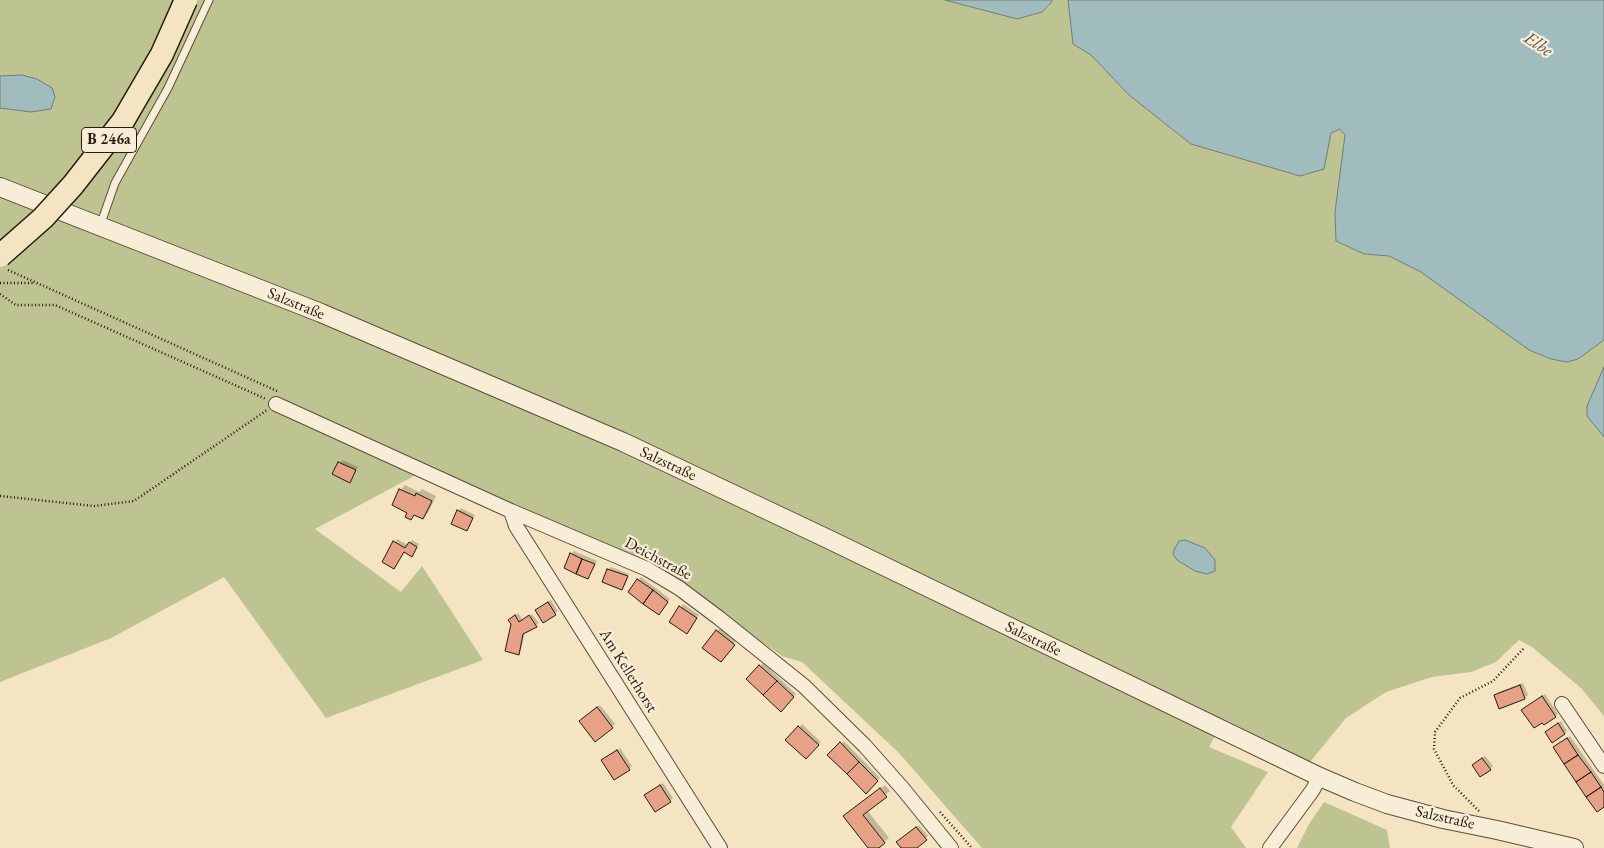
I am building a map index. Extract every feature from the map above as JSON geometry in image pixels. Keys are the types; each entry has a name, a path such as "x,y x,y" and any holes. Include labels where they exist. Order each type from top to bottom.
{"main road":[{"name":"B 246a","path":"0,256 43,218 73,185 113,134 141,92 162,54 186,0"}],"street":[{"name":"Salzstraße","path":"0,187 322,314 623,442 1320,777 1387,804 1443,819 1574,848"},
{"name":"Deichstraße","path":"276,404 511,511 647,569 679,588 804,686 865,746 951,848"},
{"name":"Am Kellerhorst","path":"511,511 516,526 720,848"},
{"path":"1562,704 1604,766"},
{"path":"1270,848 1312,792 1320,777"}],"lane":[{"path":"100,226 115,183 168,88 209,0"}],"path":[{"path":"0,267 101,313"},
{"path":"0,284 36,283"},
{"path":"0,294 16,305 55,305 276,404"},
{"path":"0,496 94,506 134,501 276,404"},
{"path":"1497,830 1453,786 1434,749 1435,732 1460,698 1493,681 1524,648"}],"green space":[{"path":"0,0 945,0 1017,19 1042,12 1051,4 1052,0 1068,0 1073,44 1091,55 1129,95 1191,144 1300,176 1324,169 1331,132 1340,129 1345,135 1335,212 1336,241 1364,254 1389,256 1421,272 1529,350 1551,359 1567,362 1578,359 1604,340 1604,367 1587,406 1587,416 1604,437 1604,716 1581,688 1532,647 1519,640 1496,662 1471,672 1432,677 1386,692 1346,718 1310,762 1224,719 1209,747 1268,772 1231,827 1246,848 982,848 899,753 802,662 782,656 684,588 427,469 315,529 401,592 422,566 483,660 326,718 224,577 111,638 0,682 0,108 31,112 22,75 0,76"},
{"path":"1324,802 1387,830 1390,848 1297,848 1309,824"}],"water":[{"path":"945,0 1052,0 1042,12 1017,19"},
{"name":"Elbe","path":"1068,0 1604,0 1604,340 1578,359 1567,362 1551,359 1529,350 1421,272 1389,256 1364,254 1336,241 1335,212 1345,135 1340,129 1331,133 1324,169 1300,176 1191,144 1129,95 1091,55 1073,44"},
{"path":"22,75 37,79 52,88 55,97 51,109 31,112 0,108 0,76"},
{"path":"1604,367 1604,437 1587,416 1587,406"},
{"path":"1185,540 1205,548 1215,560 1215,571 1207,574 1195,571 1177,560 1173,554 1174,550 1179,541"}],"building":[{"path":"338,462 356,470 350,483 332,474"},
{"path":"399,489 415,496 416,493 432,501 423,519 414,515 411,520 405,517 407,513 392,505"},
{"path":"457,510 473,518 467,531 451,524"},
{"path":"393,541 405,548 409,542 417,547 412,557 404,552 394,569 382,562"},
{"path":"570,553 582,559 576,574 564,568"},
{"path":"582,559 595,564 588,579 576,574"},
{"path":"607,569 628,576 622,590 602,582"},
{"path":"637,579 653,590 643,604 628,592"},
{"path":"653,590 668,602 659,615 643,604"},
{"path":"548,602 556,615 543,623 535,610"},
{"path":"679,606 697,618 687,634 669,622"},
{"path":"515,615 519,622 529,615 537,627 523,634 519,655 505,651 511,624 508,620"},
{"path":"716,630 735,645 721,662 702,648"},
{"path":"759,665 777,681 763,695 746,679"},
{"path":"777,681 794,697 781,712 763,695"},
{"path":"1520,685 1525,699 1499,709 1494,695"},
{"path":"1542,696 1556,717 1544,725 1542,723 1534,728 1521,710"},
{"path":"597,707 613,728 595,742 579,721"},
{"path":"1558,723 1565,734 1552,743 1545,732"},
{"path":"798,726 819,745 806,759 785,740"},
{"path":"1567,738 1578,755 1564,764 1553,747"},
{"path":"840,742 859,762 847,774 827,755"},
{"path":"617,750 630,770 614,780 601,760"},
{"path":"1578,755 1591,772 1576,782 1564,764"},
{"path":"1482,758 1491,770 1480,777 1472,765"},
{"path":"859,762 878,781 866,794 847,774"},
{"path":"1591,772 1601,787 1586,797 1576,782"},
{"path":"660,785 671,802 655,812 644,795"},
{"path":"1601,787 1604,792 1604,807 1597,812 1586,797"},
{"path":"880,788 887,797 863,815 885,843 879,848 868,848 843,816"},
{"path":"916,827 927,840 917,848 901,848 896,842"}]}
